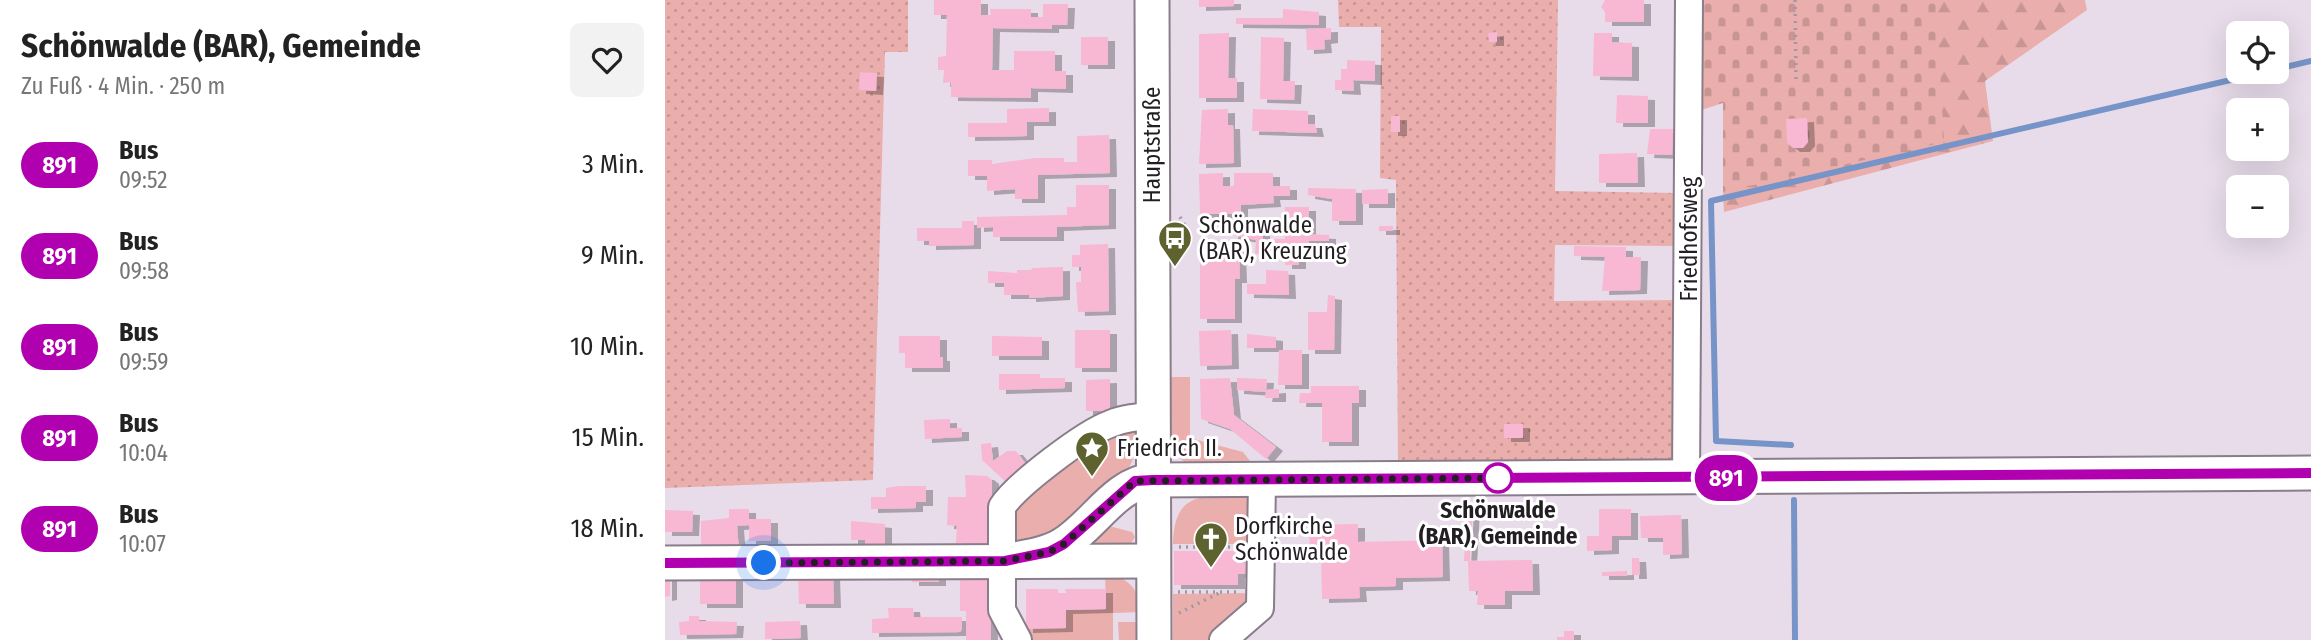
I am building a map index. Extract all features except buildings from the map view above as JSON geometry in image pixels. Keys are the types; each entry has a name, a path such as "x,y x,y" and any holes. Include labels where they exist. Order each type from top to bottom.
{"main road":[{"name":"Hauptstraße","path":"1152,0 1153,480 1163,629"},
{"path":"1003,561 1056,548 1135,481 2311,472"},
{"path":"1095,517 1128,519 1159,549"},
{"path":"665,563 1003,561 1159,549"}],"street":[{"name":"Friedhofsweg","path":"1686,478 1689,0"},
{"path":"1018,640 1002,610 1002,507 1007,499 1097,430 1129,418 1153,416"},
{"path":"1223,640 1260,608 1262,480"}],"path":[{"path":"1795,0 1796,79"},
{"path":"1159,549 1261,547"},
{"path":"1171,592 1260,592"},
{"path":"1163,629 1222,592"}],"green space":[{"path":"665,0 908,0 908,52 885,52 873,480 665,488"},
{"path":"1338,0 1558,0 1555,191 1678,193 1678,246 1555,245 1554,301 1685,300 1679,464 1398,466 1396,180 1380,178 1381,27 1339,27"},
{"path":"1695,0 1936,0 1944,142 1723,192 1723,103 1695,112"},
{"path":"1887,0 2085,0 2087,10 1985,81 1993,141 1724,212 1723,192 1883,145"},
{"path":"1168,377 1190,377 1190,438 1243,452 1257,470 1186,463 1177,455 1168,435"},
{"path":"1140,429 1136,453 1124,478 1061,540 1010,553 1007,506 1096,433"},
{"path":"1244,495 1251,503 1250,544 1173,544 1178,515 1193,500"},
{"path":"1113,527 1132,532 1135,537 1130,545 1075,553 1099,528"},
{"path":"1105,572 1120,577 1131,585 1138,596 1141,612 1113,613 1113,640 1031,640 1026,629 1066,610 1106,609"},
{"path":"1253,593 1253,607 1214,640 1173,640 1173,594"},
{"path":"1118,622 1142,622 1142,640 1119,640"}],"waterway":[{"path":"2289,66 2311,61"},
{"path":"1791,445 1716,441 1711,201 2226,81"},
{"path":"1794,500 1795,640"}],"bus line":[{"name":"891","path":"665,563 1005,561 1049,552 1064,544 1135,481 1153,480 2311,473"}],"place":[{"name":"Schönwalde (BAR), Kreuzung","path":"1175,268"},
{"name":"Friedrich II.","path":"1092,478"},
{"name":"Schönwalde (BAR), Gemeinde","path":"1498,478"},
{"name":"Dorfkirche Schönwalde","path":"1211,569"}],"route":[{"path":"764,563 1005,561 1049,552 1064,544 1135,481 1498,478"}]}
